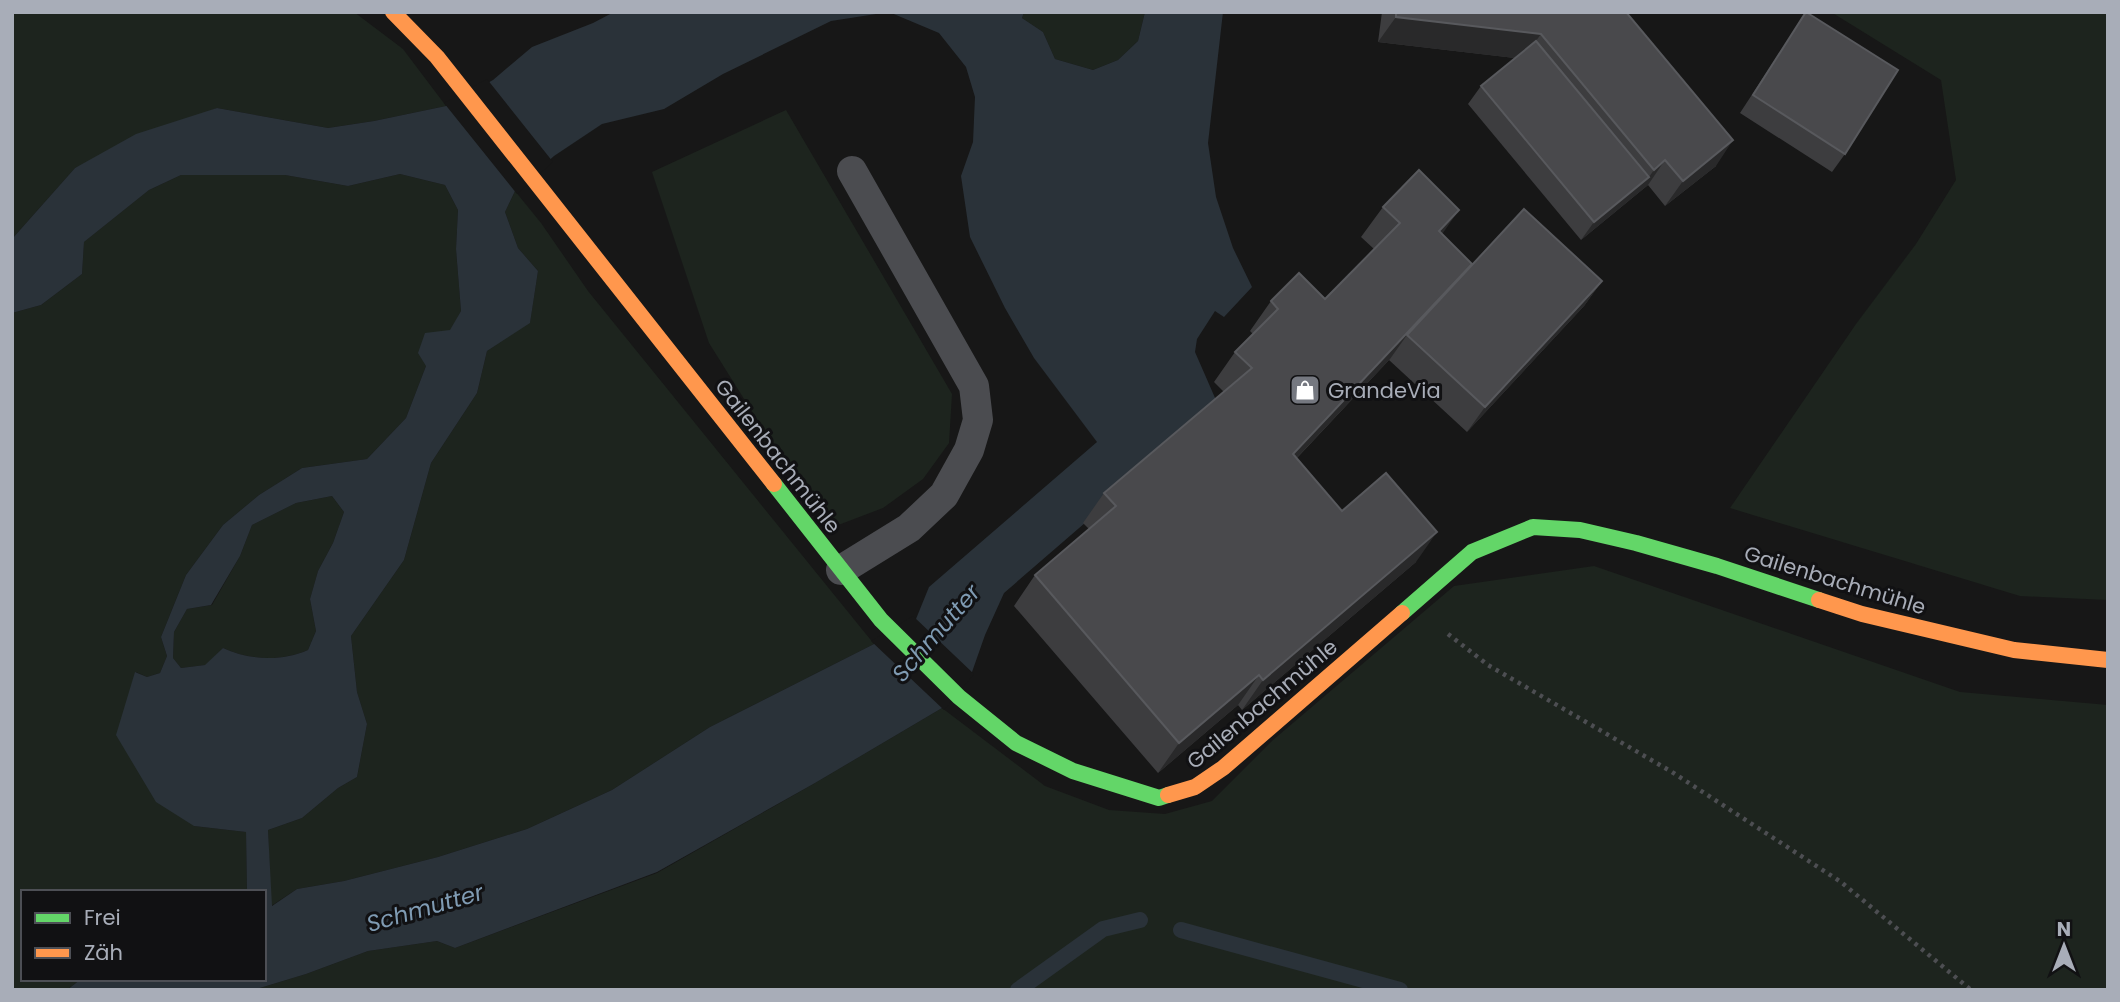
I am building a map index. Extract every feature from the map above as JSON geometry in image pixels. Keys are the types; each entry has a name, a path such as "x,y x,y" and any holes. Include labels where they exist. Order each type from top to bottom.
{"street":[{"name":"Gailenbachmühle","path":"393,12 437,57 881,620 959,697 1016,743 1073,771 1159,798 1195,787 1223,768 1472,552 1533,527 1580,530 1717,566 1861,614 2014,650 2108,660"}],"lane":[{"path":"841,570 909,528 944,495 970,450 978,420 974,386 852,171"}],"path":[{"path":"1412,606 1488,665 1672,772 1841,882 1971,990"}],"shaded area":[{"path":"12,12 354,12 403,49 446,106 328,128 217,108 75,168 12,239"},
{"path":"1024,12 1145,12 1138,41 1118,60 1093,70 1055,59 1043,32 1022,18"},
{"path":"1831,12 2108,12 2108,600 2020,596 1730,508 1856,324 1916,244 1956,180 1941,80"},
{"path":"786,110 952,394 949,443 923,479 883,508 833,527 810,504 709,343 652,172"},
{"path":"400,174 445,185 458,210 456,249 461,311 426,366 406,418 367,459 302,468 259,495 223,525 186,575 161,637 167,656 160,673 147,677 136,672 194,826 246,832 247,890 21,890 21,981 78,981 67,990 12,990 12,313 41,305 82,274 84,242 149,190 181,175 285,175 348,186"},
{"path":"515,191 541,223 588,291 874,644 710,727 612,790 527,829 438,857 344,881 297,889 271,906 268,830 302,818 338,788 357,777 367,724 357,692 351,636 404,560 431,463 477,393 487,351 530,322 538,271 518,248 505,212"},
{"path":"332,496 344,512 333,543 318,571 310,599 316,631 308,650 298,654 265,658 243,655 223,648 206,665 181,668 173,658 174,632 187,609 212,605 240,556 252,525 296,503"},
{"path":"1594,566 1960,692 2108,705 2108,990 253,990 368,951 437,941 455,948 657,873 942,708 1045,786 1109,810 1165,814 1212,801 1273,740 1454,586"}],"water":[{"name":"Schmutter","path":"614,12 889,12 1024,12 1022,18 1043,32 1055,59 1093,70 1118,60 1138,41 1145,12 1223,12 1208,143 1216,197 1233,248 1252,287 1224,317 1215,311 1197,339 1195,352 1219,407 1004,593 972,672 942,708 657,872 455,948 437,941 368,951 253,990 67,990 78,981 266,981 266,890 247,890 246,832 194,826 156,802 116,735 135,672 147,677 160,673 167,656 161,637 186,575 223,525 259,495 302,468 367,459 406,418 426,366 418,353 425,333 450,330 461,311 456,249 458,210 445,185 400,174 348,186 285,175 181,175 149,190 84,242 82,274 41,305 12,313 12,239 75,168 136,134 217,108 328,128 446,106 493,80 532,47","holes":["889,12 939,33 966,67 975,97 973,142 961,176 970,237 1005,308 1034,358 1097,442 929,587 916,619 874,644 710,727 612,790 527,829 438,857 344,881 297,889 272,906 268,830 302,818 338,788 357,777 367,724 357,692 351,636 404,560 431,463 477,393 487,351 530,323 538,271 518,248 505,212 515,191 554,156 602,124 664,109 723,74 831,21","332,496 344,512 333,543 318,571 310,599 316,631 308,650 298,654 265,658 243,655 223,648 205,665 181,668 173,658 174,632 187,609 211,605 240,556 252,525 296,503"]}],"pier":[{"path":"487,79 553,162 517,194 444,103"},
{"path":"913,616 974,674 944,710 871,641"}],"building":[{"path":"1396,12 1626,12 1733,140 1683,181 1665,160 1654,170 1541,34 1396,17"},
{"path":"1806,12 1898,70 1845,154 1753,95"},
{"path":"1536,41 1649,177 1594,222 1481,86"},
{"path":"1419,170 1459,210 1439,231 1472,264 1293,454 1342,511 1386,473 1437,532 1263,680 1259,675 1179,743 1035,575 1116,506 1104,493 1252,368 1235,352 1278,309 1271,301 1299,273 1325,299 1400,223 1383,207"},
{"path":"1524,209 1602,281 1485,407 1407,335"}],"waterway":[{"path":"1018,990 1103,929 1140,920"},
{"path":"1181,930 1400,990"}],"traffic: fast":[{"path":"774,484 881,620 959,697 1016,743 1073,771 1159,798 1168,795"},
{"path":"1402,613 1472,552 1533,527 1580,530 1636,543 1717,566 1819,600"}],"traffic: slow":[{"path":"393,12 437,57 774,484"},
{"path":"1819,600 1862,614 2014,650 2108,660"},
{"path":"1168,795 1195,787 1223,768 1402,613"}],"place":[{"name":"GrandeVia","path":"1305,390"}]}
